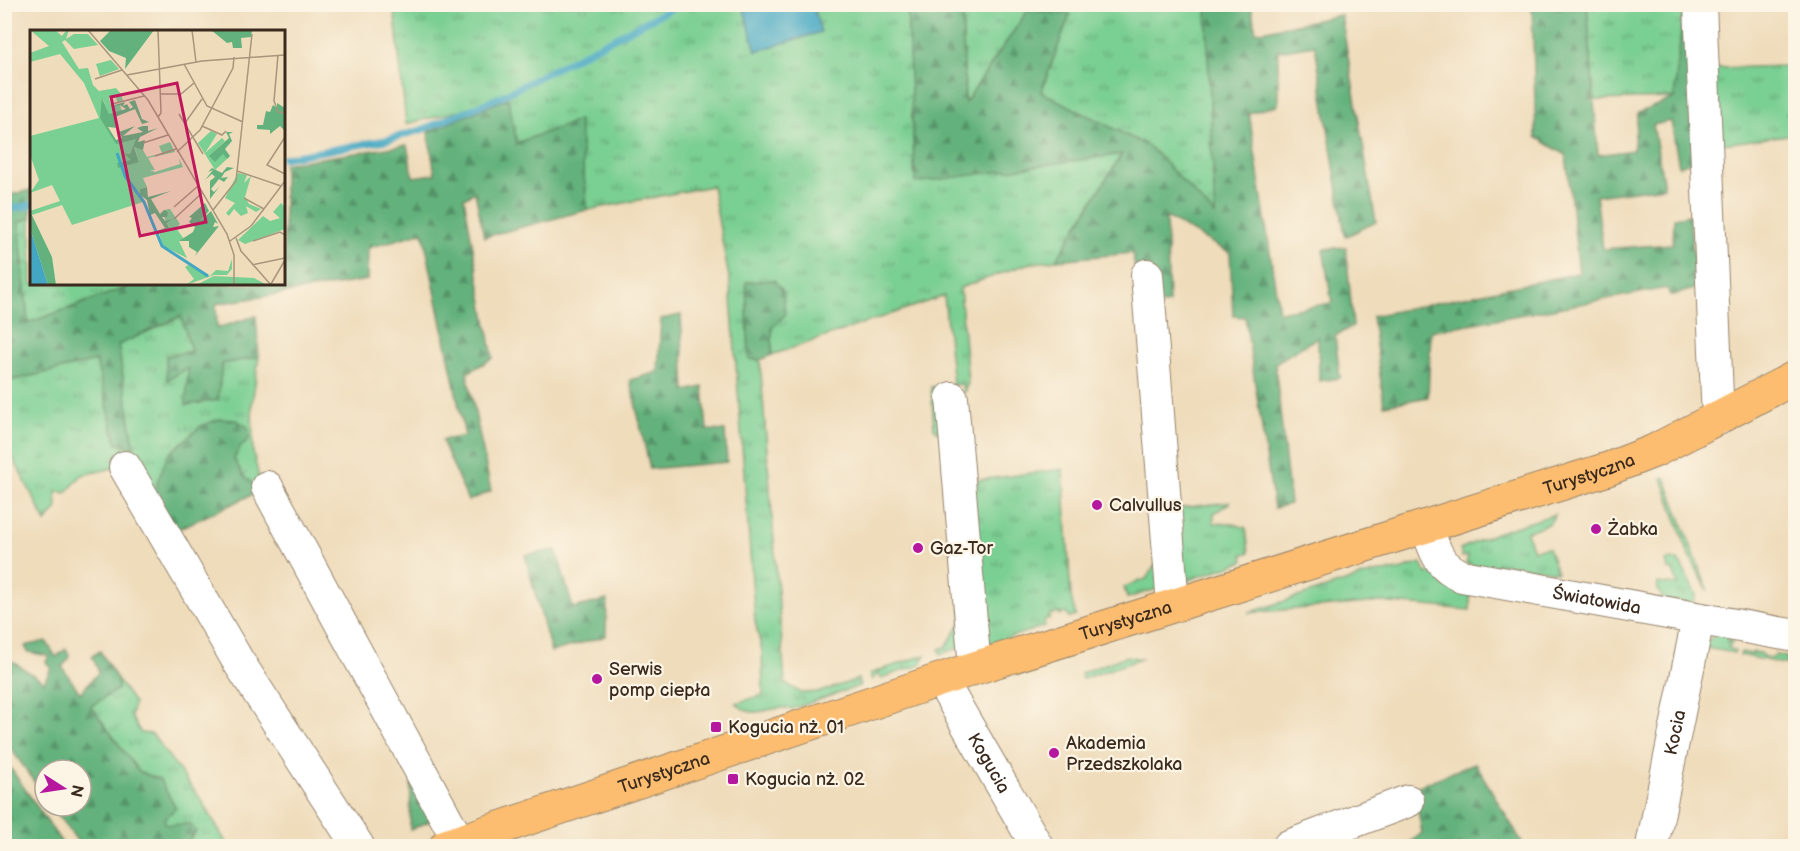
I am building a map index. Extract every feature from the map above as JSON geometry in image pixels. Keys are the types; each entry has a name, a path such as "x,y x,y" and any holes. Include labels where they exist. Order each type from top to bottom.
{"main road":[{"name":"Turystyczna","path":"453,844 975,668 1608,469 1653,451 1796,377"}],"street":[{"path":"1700,4 1718,419"},
{"path":"1147,275 1173,605"},
{"path":"952,398 975,668"},
{"path":"125,467 238,661 358,846"},
{"path":"267,487 453,844"},
{"name":"Światowida","path":"1426,526 1441,562 1451,571 1462,576 1796,636"},
{"name":"Kocia","path":"1652,846 1698,619"},
{"name":"Kogucia","path":"940,680 1037,846"},
{"path":"1289,846 1408,801"}],"green space":[{"path":"394,5 907,5 915,182 1122,154 1056,260 1027,264 960,288 968,383 963,395 962,384 953,385 964,646 941,654 939,649 946,647 962,620 948,442 934,428 931,387 953,384 944,296 772,355 772,327 783,291 749,359 760,360 785,683 801,693 820,692 858,679 860,686 792,709 777,708 750,712 743,709 736,703 763,695 762,651 755,621 730,283 712,186 587,210 579,121 516,143 508,99 406,124"},
{"path":"907,5 962,5 965,103 1028,10 1070,14 1041,92 1150,147 1215,215 1206,5 1251,5 1256,32 1341,15 1376,222 1345,237 1315,45 1278,51 1278,105 1249,113 1279,312 1332,303 1323,249 1346,247 1353,326 1335,336 1340,378 1319,381 1318,337 1275,363 1290,504 1274,508 1245,317 1233,316 1230,253 1166,217 1169,303 1144,307 1132,253 1056,260 1122,154 915,183"},
{"path":"962,5 1206,5 1215,216 1150,147 1041,92 1070,14 1028,10 965,104"},
{"path":"1532,5 1587,5 1598,155 1633,150 1638,113 1674,98 1684,5 1687,5 1697,160 1679,166 1671,121 1653,125 1664,187 1596,196 1603,249 1673,244 1674,218 1689,215 1697,288 1670,296 1667,288 1431,331 1428,397 1384,405 1372,316 1579,273 1566,155 1536,137"},
{"path":"1587,5 1684,5 1674,98 1594,100"},
{"path":"1795,66 1795,134 1716,145 1711,68"},
{"path":"508,98 517,143 579,120 587,210 484,237 475,192 464,198 493,358 467,373 491,491 468,501 442,440 465,436 423,232 368,248 367,280 216,304 217,328 256,316 259,357 222,364 218,400 186,405 188,368 167,380 166,356 191,351 181,316 118,345 134,447 117,444 96,361 5,382 5,196 30,190 30,218 19,222 28,323 133,285 285,285 285,164 407,145 413,177 435,174 428,132"},
{"path":"30,218 30,285 133,285 28,323 19,222"},
{"path":"774,280 783,291 785,315 772,327 772,355 760,360 749,359 746,282"},
{"path":"681,315 685,391 703,387 707,430 725,431 727,462 650,469 630,380 658,372 661,319"},
{"path":"182,316 192,351 166,356 167,380 188,368 259,357 252,404 253,452 262,490 244,477 234,459 240,447 249,439 159,506 114,468 82,475 66,493 56,491 57,508 46,522 13,458 5,461 4,382 96,361 117,444 134,446 118,345"},
{"path":"219,419 237,420 248,427 249,439 240,447 234,459 244,477 262,490 176,530 159,506 157,482 168,455 201,426"},
{"path":"1063,469 1071,597 1076,616 1069,618 1066,613 1060,615 1059,612 1049,615 1050,618 1044,620 1045,626 992,643 986,640 971,481"},
{"path":"1665,477 1708,591 1688,553 1662,478"},
{"path":"1231,502 1214,513 1214,523 1233,524 1246,528 1249,553 1243,554 1244,561 1183,582 1172,509"},
{"path":"1555,514 1550,523 1526,532 1533,550 1548,547 1557,572 1504,564 1483,568 1466,564 1468,556 1462,557 1460,549 1496,533"},
{"path":"556,550 573,608 607,600 606,636 551,652 525,555"},
{"path":"1677,560 1681,564 1696,595 1693,603 1664,600 1660,594 1658,583 1678,585 1673,570 1668,569 1666,561"},
{"path":"1158,561 1167,586 1127,598 1124,587 1146,579"},
{"path":"1421,563 1427,574 1434,572 1470,593 1470,610 1381,602 1248,613 1373,573 1400,570"},
{"path":"1716,634 1729,634 1727,642 1731,638 1732,643 1728,647 1735,651 1734,653 1705,648 1706,642"},
{"path":"46,641 56,657 66,649 70,657 62,667 80,693 99,672 92,656 100,651 117,679 118,689 91,706 138,771 160,780 176,808 164,819 167,825 190,824 196,831 185,845 188,846 81,846 61,818 93,818 93,758 33,758 33,780 5,740 5,664 10,660 44,682 51,668 46,662 49,656 28,652 25,646"},
{"path":"1741,652 1761,653 1764,657 1772,658 1776,655 1794,659 1795,656 1795,666 1740,655"},
{"path":"925,655 921,665 881,678 877,674 872,680 869,674"},
{"path":"1127,656 1141,659 1082,679 1081,673"},
{"path":"117,679 134,703 131,717 141,733 152,734 202,801 228,846 185,846 196,831 189,824 167,825 164,819 160,780 138,771 90,706 118,689"},
{"path":"4,760 33,801 33,818 45,818 64,846 5,846"},
{"path":"1475,763 1524,846 1405,846 1422,833 1414,788"},
{"path":"411,782 434,819 410,830"}],"water":[{"path":"763,5 813,5 821,32 756,51 744,10"}],"waterway":[{"path":"285,158 386,140 421,130 498,98 680,4"},
{"path":"4,210 30,205"}],"place":[{"name":"Calvullus","path":"1097,505"},
{"name":"Żabka","path":"1596,529"},
{"name":"Gaz-Tor","path":"918,548"},
{"name":"Serwis pomp ciepła","path":"597,679"},
{"name":"Kogucia nż. 01","path":"716,727"},
{"name":"Akademia Przedszkolaka","path":"1054,753"},
{"name":"Kogucia nż. 02","path":"733,779"}]}
